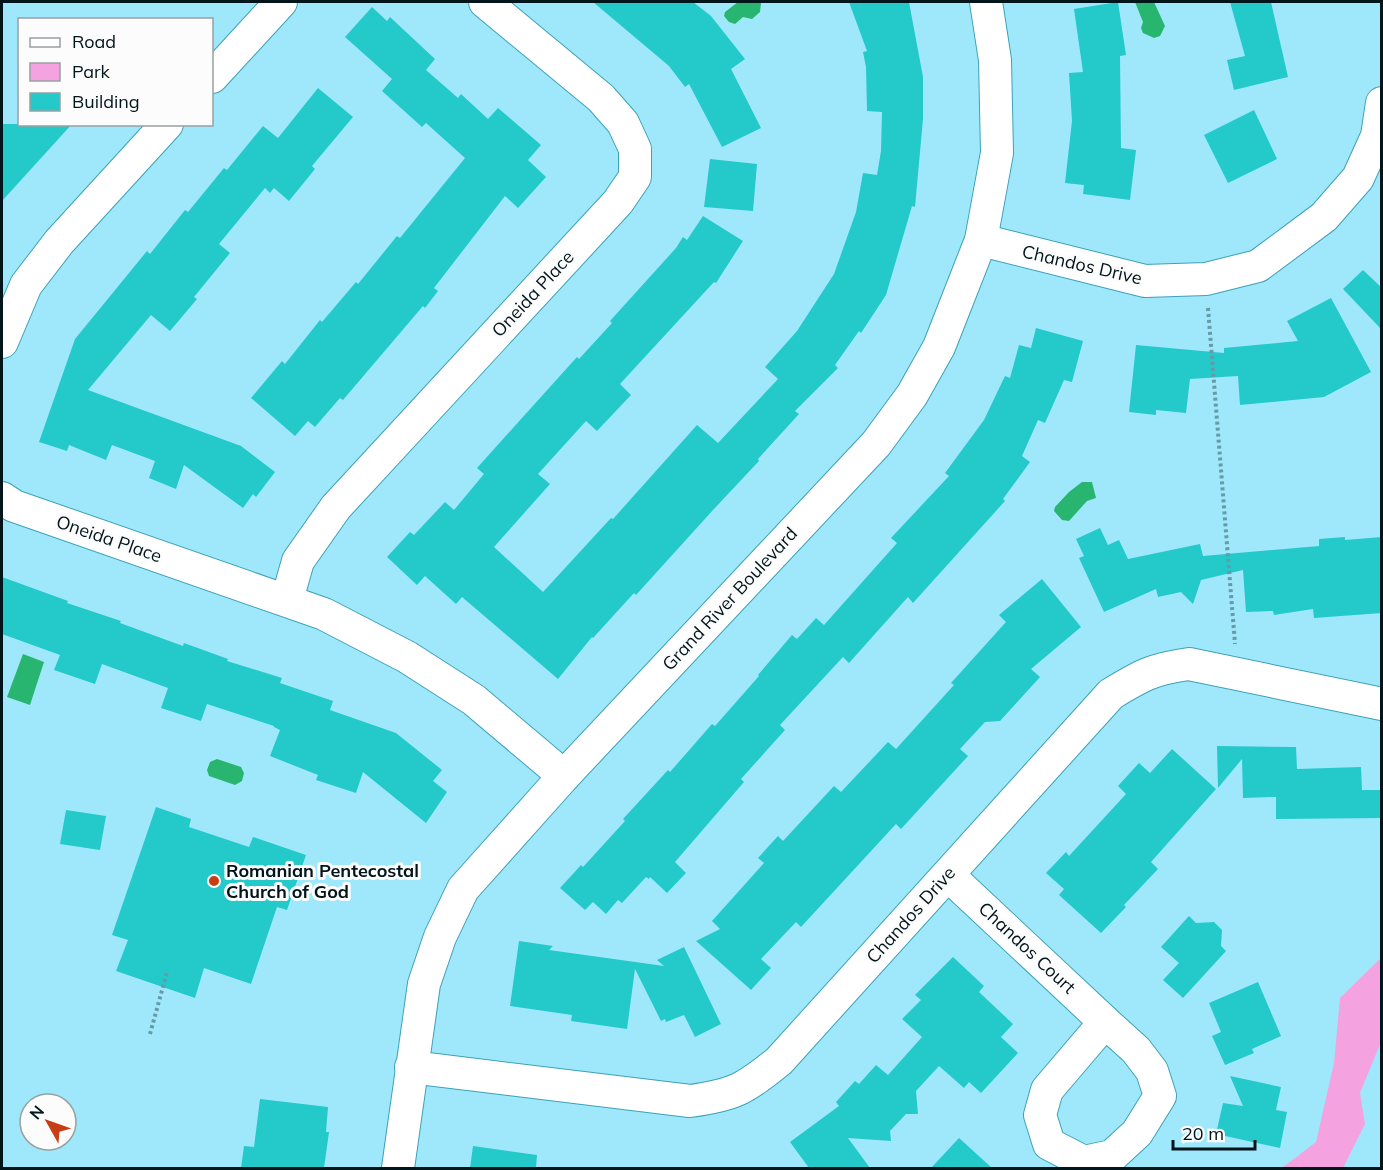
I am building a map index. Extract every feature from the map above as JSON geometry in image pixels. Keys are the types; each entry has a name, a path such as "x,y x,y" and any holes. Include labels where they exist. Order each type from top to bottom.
{"street":[{"path":"213,76 281,2"},
{"name":"Oneida Place","path":"287,600 298,561 336,507 618,202 635,177 635,149 623,123 601,98 485,2"},
{"name":"Grand River Boulevard","path":"398,1168 424,984 440,937 463,889 564,776 876,444 912,395 939,347 981,240 997,153 995,60 986,2"},
{"name":"Chandos Drive","path":"981,240 1145,281 1206,279 1258,266 1324,217 1358,178 1377,136 1382,103"},
{"path":"2,342 26,285 59,242 165,126"},
{"name":"Oneida Place","path":"2,498 14,506 324,614 407,657 474,700 564,776"},
{"name":"Chandos Drive","path":"411,1067 690,1101 722,1096 751,1084 779,1061 1111,694 1141,676 1163,668 1189,664 1382,704"},
{"name":"Chandos Court","path":"948,875 1105,1022"}],"path":[{"path":"1206,279 1238,675"},
{"path":"150,1034 167,972"}],"green space":[{"path":"1381,958 1381,1042 1360,1093 1365,1124 1343,1168 1282,1168 1316,1142 1334,1063 1340,998"}],"shaded area":[{"path":"738,2 759,2 761,3 760,12 752,19 743,17 735,24 729,22 724,16 725,12"},
{"path":"1135,2 1154,2 1165,26 1160,36 1154,38 1143,33 1141,28 1143,22"},
{"path":"1082,482 1092,482 1096,498 1087,501 1069,521 1062,520 1054,511 1055,507"},
{"path":"23,654 44,662 30,705 7,697"},
{"path":"217,759 241,767 244,773 242,781 235,785 209,776 207,770 210,762"}],"building":[{"path":"593,2 693,2 711,16 745,59 731,69 761,128 722,147 689,84 685,87 669,66"},
{"path":"849,2 909,2 923,77 923,119 915,207 912,206 886,295 861,333 859,331 835,365 838,368 795,411 799,414 758,459 759,461 636,595 634,593 592,637 558,679 462,597 456,604 425,576 417,585 387,557 410,532 414,535 445,502 454,510 484,474 477,468 577,357 579,359 612,323 610,321 676,248 683,237 687,240 703,216 743,241 716,283 714,282 620,384 631,395 597,431 586,421 538,474 550,484 494,547 543,592 611,518 613,519 697,425 718,443 778,379 765,367 797,331 834,274 856,212 863,173 877,175 881,151 882,112 867,111 866,67 863,52 867,51"},
{"path":"1118,2 1126,55 1120,56 1121,148 1136,150 1130,200 1083,194 1084,185 1065,183 1072,121 1069,73 1083,72 1074,9"},
{"path":"1230,2 1271,2 1288,77 1234,90 1227,60 1245,56"},
{"path":"372,7 387,21 390,17 435,59 426,70 458,98 461,94 488,119 498,108 541,145 528,160 546,177 518,208 505,196 434,288 438,291 425,308 423,306 343,400 340,398 315,427 308,421 295,436 251,398 282,361 285,364 320,320 322,322 356,282 358,284 397,236 400,238 465,158 426,123 422,127 382,91 392,79 345,37"},
{"path":"318,88 353,117 312,166 315,169 289,201 274,188 270,193 265,188 219,244 230,253 194,297 197,299 170,331 151,315 88,390 241,446 275,472 256,497 253,494 243,508 184,465 176,489 149,478 155,461 112,445 106,460 69,445 67,451 39,442 75,339 147,251 150,254 185,210 188,212 224,168 227,170 263,126 278,138"},
{"path":"1254,110 1277,159 1228,183 1204,135"},
{"path":"2,124 70,126 2,201"},
{"path":"710,159 757,164 753,211 704,207"},
{"path":"1363,270 1382,288 1382,330 1343,289"},
{"path":"1331,298 1371,372 1324,397 1240,405 1238,376 1190,379 1186,413 1156,410 1156,415 1129,412 1136,345 1224,353 1224,348 1298,341 1287,321"},
{"path":"1036,328 1083,341 1072,382 1064,380 1045,423 1038,420 1022,456 1030,462 1003,499 1005,501 913,603 908,597 849,663 843,657 780,725 785,730 741,779 744,782 675,862 686,873 667,893 650,877 649,879 646,877 622,903 618,900 606,914 593,902 585,910 560,888 581,865 583,867 625,821 623,819 668,770 670,772 712,724 715,726 792,635 797,639 816,618 824,625 897,543 891,538 949,476 945,473 984,420 1005,376 1010,378 1019,345 1031,348"},
{"path":"1100,528 1108,545 1119,540 1128,559 1200,544 1203,556 1319,546 1319,539 1345,537 1345,540 1382,537 1382,613 1314,618 1313,609 1274,615 1273,611 1246,612 1243,570 1201,580 1193,604 1181,592 1158,597 1156,589 1104,612 1079,558 1084,556 1076,539"},
{"path":"2,577 183,646 184,643 228,659 227,661 282,678 280,683 333,701 330,710 396,733 442,770 433,781 447,792 426,823 363,772 356,793 316,780 318,775 270,756 280,730 274,726 207,704 201,721 161,708 168,688 102,664 95,684 54,670 60,655 2,634"},
{"path":"1042,579 1081,627 1031,669 1040,677 1000,721 985,722 960,749 968,756 901,829 896,824 801,927 796,922 761,959 771,968 751,990 696,941 720,929 712,921 764,863 758,858 778,836 783,841 834,786 841,792 888,742 896,749 954,685 951,683 1006,622 999,615"},
{"path":"1217,746 1296,747 1297,769 1361,767 1362,790 1382,790 1382,818 1276,819 1276,797 1243,798 1242,759 1218,788"},
{"path":"1172,749 1216,789 1151,862 1158,869 1101,933 1059,895 1064,889 1046,873 1066,852 1069,856 1126,794 1118,786 1139,763 1150,773"},
{"name":"Romanian Pentecostal Church of God","path":"156,807 191,819 189,827 249,847 253,837 306,855 287,910 277,907 251,984 204,968 195,998 116,971 128,940 112,935"},
{"path":"66,810 106,816 100,850 60,844"},
{"path":"1189,916 1196,923 1214,922 1222,930 1221,946 1226,951 1183,998 1163,980 1179,963 1161,947"},
{"path":"519,941 553,946 549,950 664,966 657,960 684,947 721,1024 695,1037 684,1015 666,1022 665,1019 661,1021 635,969 627,1029 571,1021 572,1015 510,1006"},
{"path":"953,957 984,986 979,992 1013,1024 1001,1037 1018,1053 981,1093 969,1082 964,1088 939,1066 916,1091 918,1114 906,1114 890,1131 891,1141 848,1138 870,1168 809,1168 790,1142 839,1106 836,1102 855,1081 859,1084 876,1065 888,1075 922,1037 902,1019 921,1000 915,995"},
{"path":"1258,982 1281,1036 1252,1049 1254,1053 1225,1065 1212,1036 1221,1032 1209,1003"},
{"path":"1230,1076 1281,1087 1276,1110 1287,1112 1280,1148 1216,1134 1223,1103 1243,1106"},
{"path":"260,1099 328,1107 326,1132 329,1132 324,1168 241,1168 244,1146 254,1147"},
{"path":"959,1138 992,1168 931,1168"},
{"path":"473,1146 537,1155 536,1168 470,1168"}],"place":[{"name":"Romanian Pentecostal Church of God","path":"214,881"}]}
